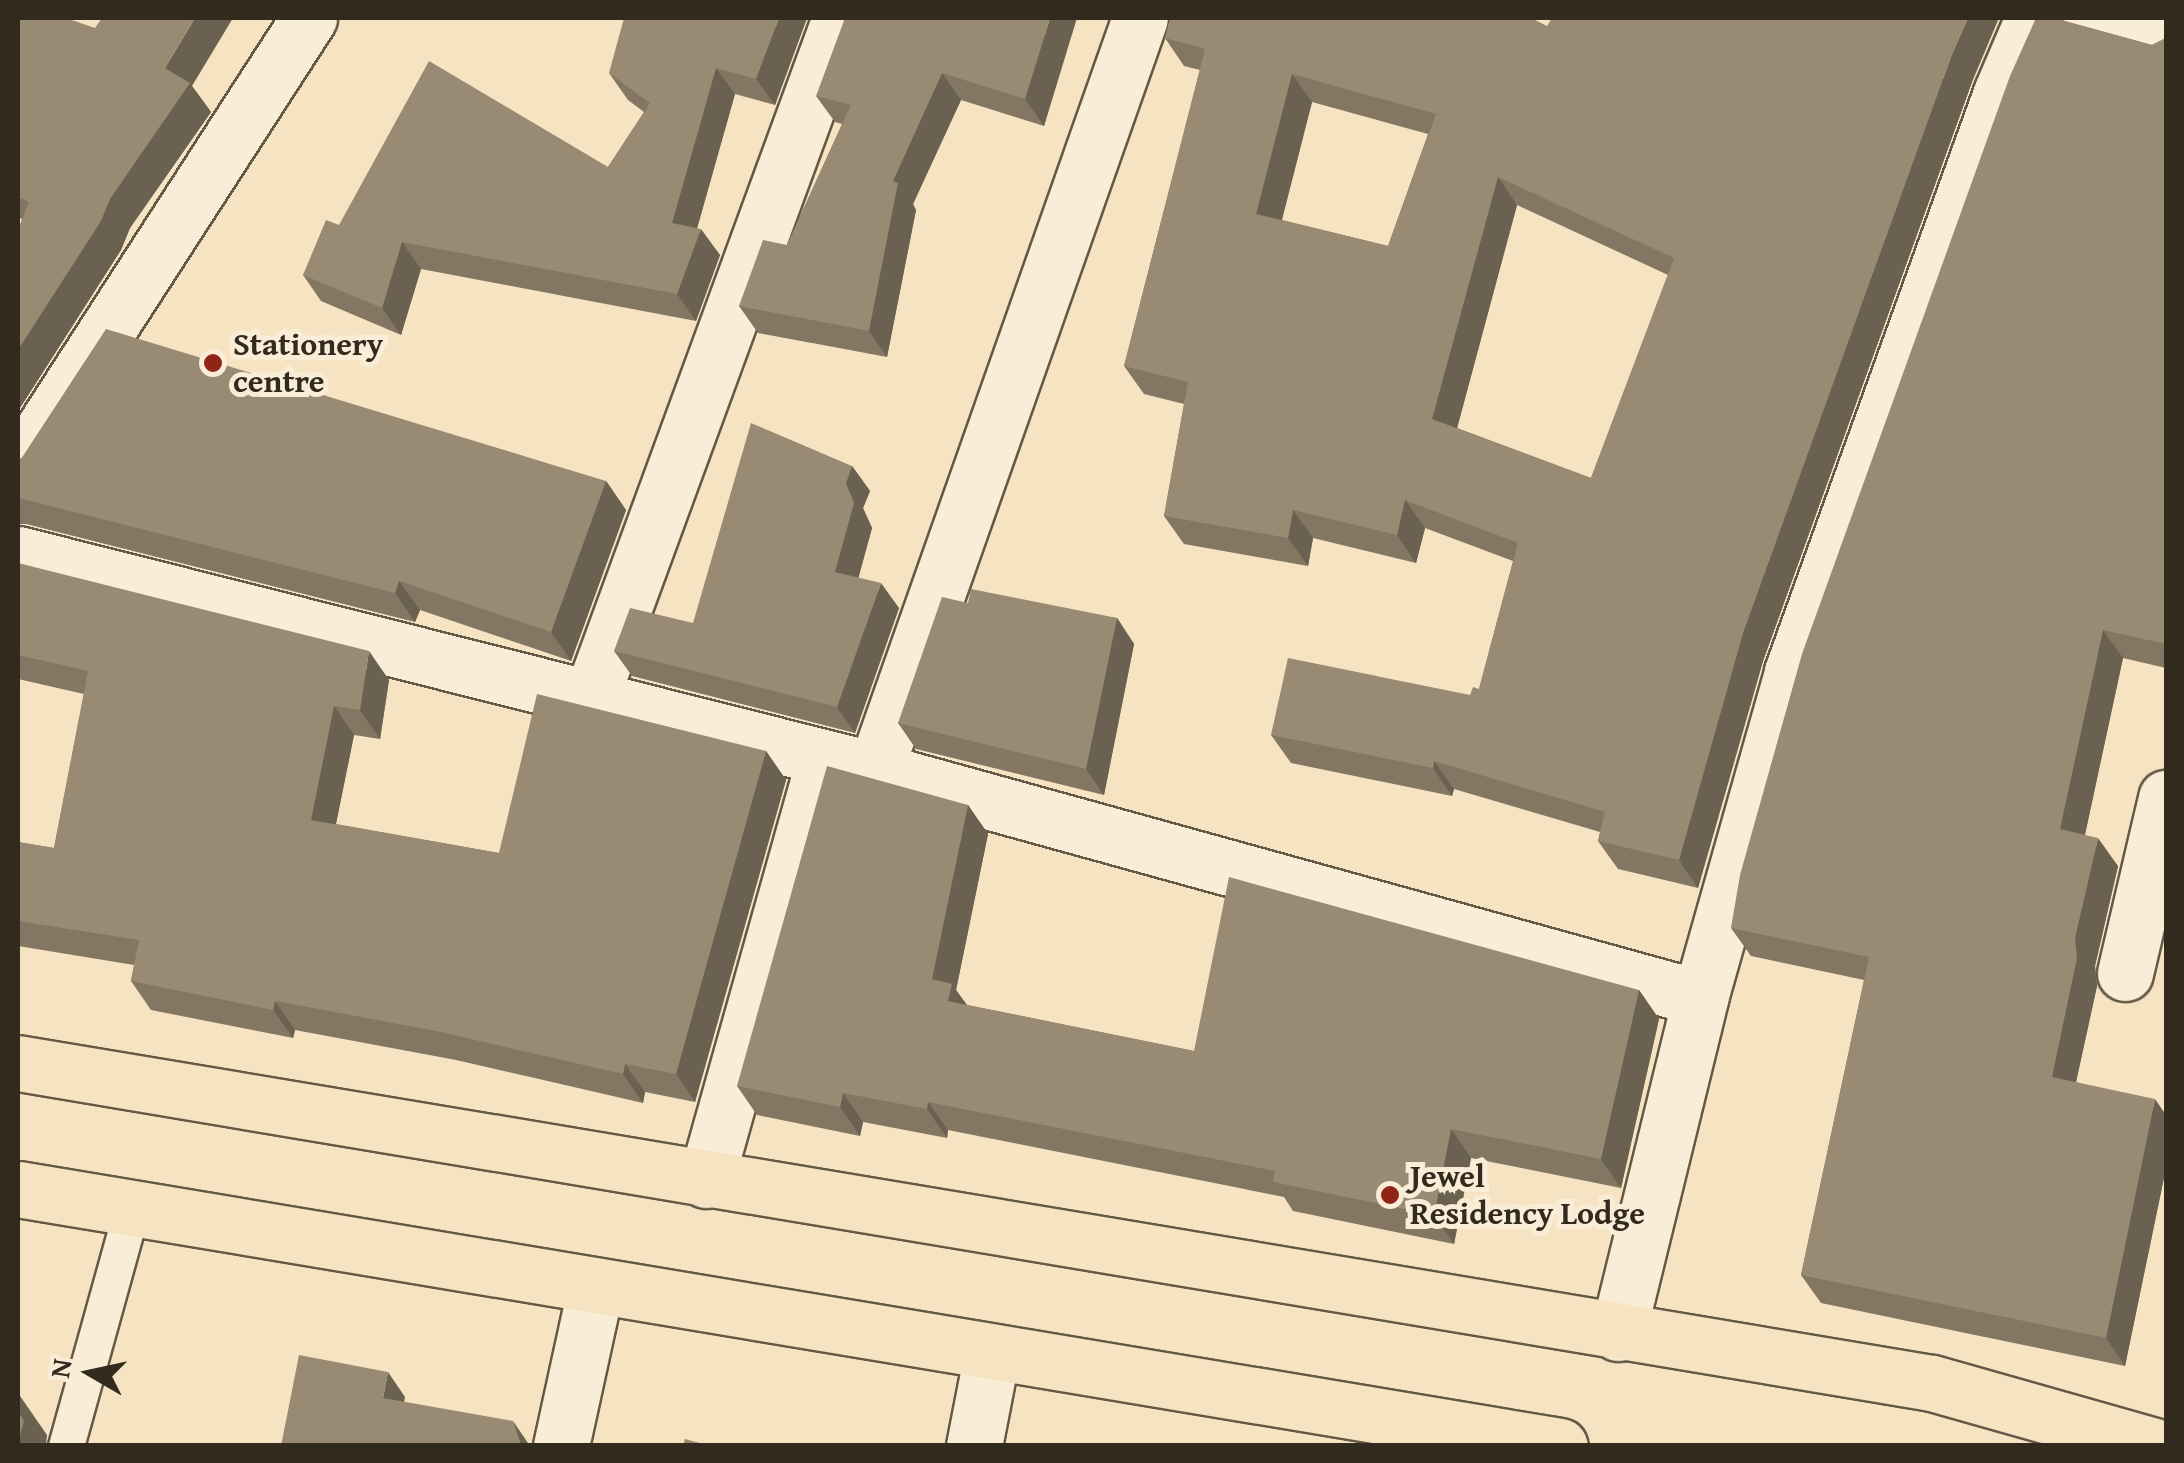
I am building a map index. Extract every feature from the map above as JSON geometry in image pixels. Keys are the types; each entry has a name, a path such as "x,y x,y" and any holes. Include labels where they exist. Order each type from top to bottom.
{"highway":[{"path":"18,1062 1932,1383 2154,1446"},
{"path":"18,1188 1560,1446"}],"street":[{"path":"18,468 308,18"},
{"path":"590,700 840,18"},
{"path":"1618,1333 1700,998 1792,672 2001,93 2033,18"},
{"path":"2090,18 2166,42"},
{"path":"706,1180 850,764 1134,19"},
{"path":"18,554 850,764 1700,998"},
{"path":"2125,973 2166,798"},
{"path":"562,1446 596,1286"},
{"path":"974,1446 992,1353"}],"lane":[{"path":"66,1446 132,1208"}],"building":[{"path":"18,18 66,18 95,28 102,18 195,18 165,68 190,83 110,199 101,221 18,350 18,231 29,202 18,197"},
{"path":"624,18 779,18 756,79 716,68 672,223 701,229 677,294 402,242 382,308 303,275 326,220 339,225 429,61 608,167 650,103 609,73"},
{"path":"845,18 1050,18 1025,99 942,73 893,181 898,183 869,331 739,306 763,240 787,245 851,105 816,96"},
{"path":"1170,18 1531,18 1547,26 1552,18 1968,18 1743,633 1679,860 1598,841 1605,812 1434,761 1433,768 1271,735 1288,658 1470,695 1473,687 1479,689 1518,543 1405,500 1397,535 1293,510 1288,538 1164,516 1188,382 1124,366 1205,49 1165,38","holes":["1292,74 1436,114 1388,246 1256,214","1498,177 1674,258 1591,478 1432,419"]},
{"path":"2036,18 2059,18 2152,45 2166,38 2166,644 2103,630 2060,829 2098,838 2075,938 2077,958 2052,1077 2155,1099 2106,1338 1801,1275 1869,957 1731,928 1740,875 1802,654 2010,76"},
{"path":"106,329 606,481 551,632 399,581 395,593 18,498 18,461"},
{"path":"751,423 852,466 846,483 854,503 835,572 881,583 837,707 614,651 630,608 693,623"},
{"path":"18,563 369,651 360,710 334,706 311,820 499,853 537,694 766,751 676,1074 625,1064 623,1074 436,1031 275,1001 273,1010 131,981 139,940 18,921 18,842 54,848 88,671 18,655"},
{"path":"971,589 1117,618 1086,769 898,723 942,597 968,603"},
{"path":"827,766 968,805 932,979 952,984 948,1001 1194,1051 1229,877 1639,990 1601,1159 1451,1129 1434,1215 1273,1182 1275,1171 928,1102 927,1109 843,1093 840,1107 737,1086"},
{"path":"299,1355 388,1372 383,1398 513,1421 520,1446 281,1446"},
{"path":"18,1411 24,1421 18,1442"},
{"path":"685,1439 711,1446 683,1446"}],"place":[{"name":"Stationery centre","path":"213,363"},
{"name":"Jewel Residency Lodge","path":"1390,1195"}]}
